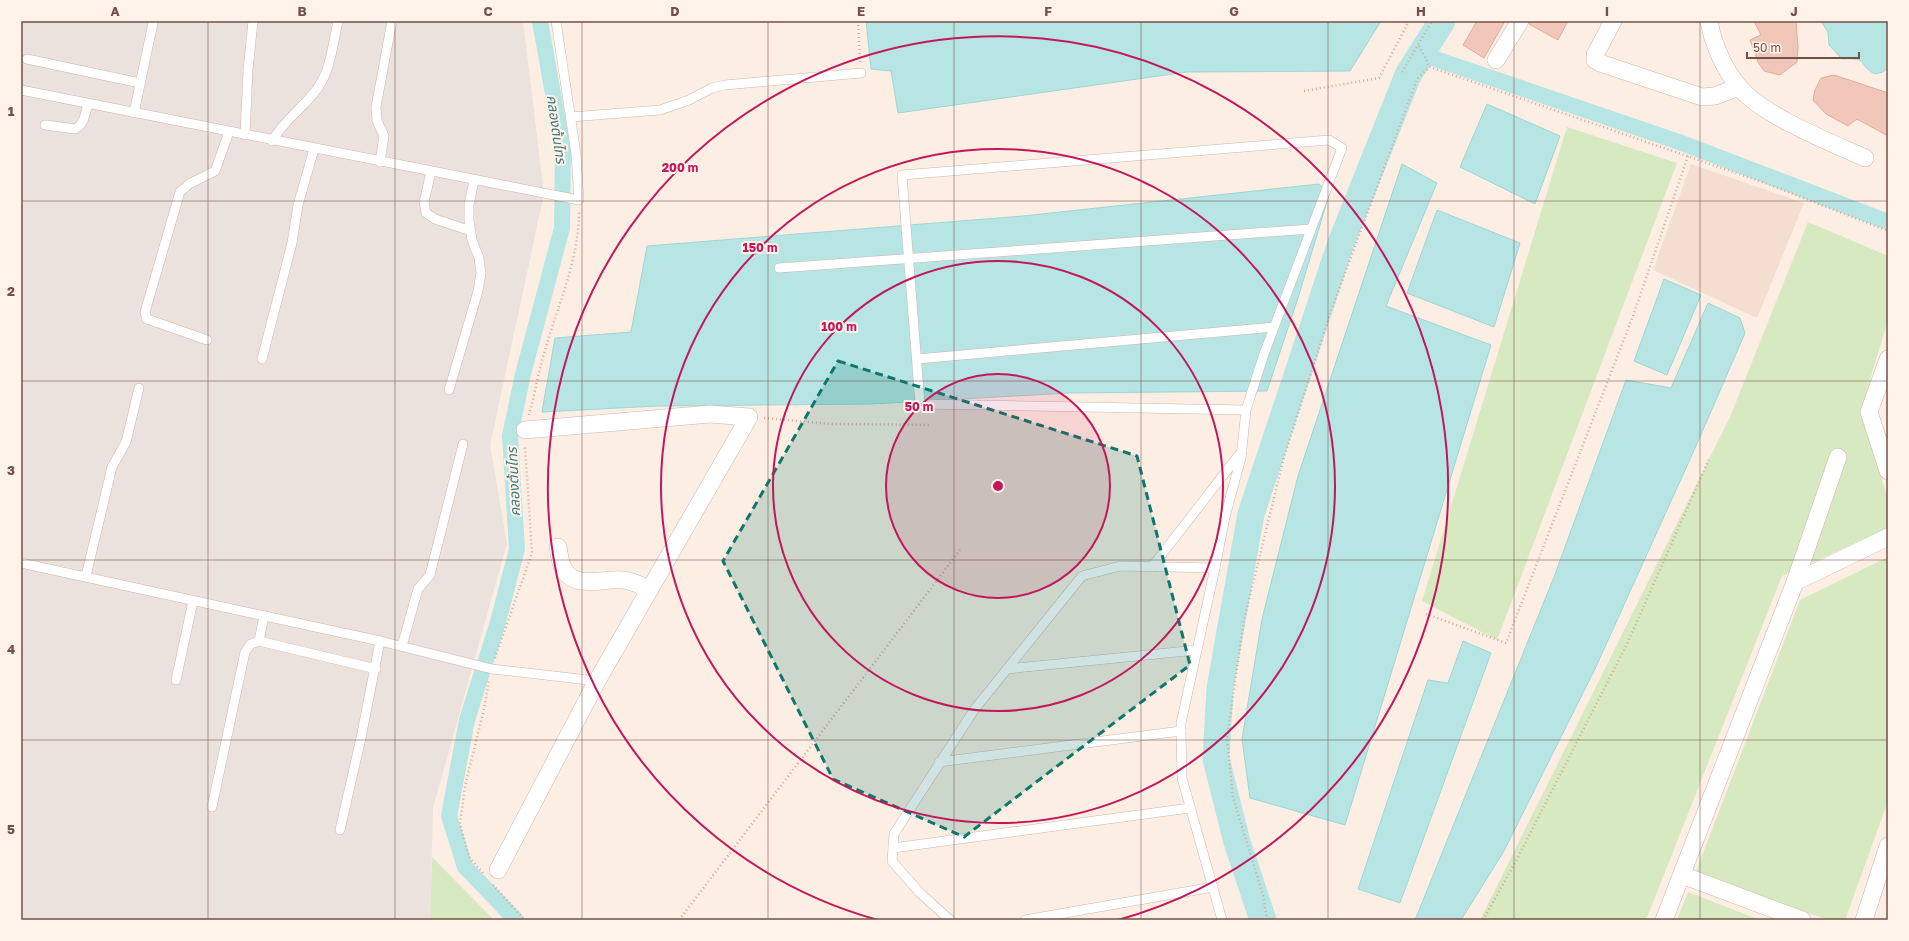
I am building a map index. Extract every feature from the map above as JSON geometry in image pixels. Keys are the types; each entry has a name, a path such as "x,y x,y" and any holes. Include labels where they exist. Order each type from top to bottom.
{"street":[{"path":"1496,60 1520,21"},
{"path":"1613,21 1595,54 1595,60 1600,64 1702,97 1715,96 1739,87"},
{"path":"1709,21 1723,62 1739,87 1760,106 1865,158"},
{"path":"1888,359 1869,412 1888,471"},
{"path":"490,875 597,681 749,417 710,414 524,430"},
{"path":"1664,920 1795,582 1838,457"},
{"path":"1795,582 1888,537"},
{"path":"558,547 562,566 572,578 577,581 624,580 650,589"},
{"path":"1864,920 1888,846"},
{"path":"1682,875 1802,920"}],"lane":[{"path":"245,135 248,70 253,21"},
{"path":"272,141 278,130 318,87 328,64 338,21"},
{"path":"380,162 384,136 377,121 376,107 392,21"},
{"path":"21,90 272,141 544,194 578,199 576,154 556,21"},
{"path":"134,113 152,23"},
{"path":"27,59 140,83"},
{"path":"571,117 660,110 689,100 712,88 725,85 861,73"},
{"path":"45,125 75,129 83,122 88,104"},
{"path":"207,340 147,319 145,307 180,192 189,184 214,171 229,132"},
{"path":"1222,920 1182,778 1181,723 1225,517 1242,450 1246,410 1274,327 1342,148 1329,140 902,175 920,404 1246,410"},
{"path":"262,359 292,243 298,205 314,149"},
{"path":"431,172 424,202 426,213 435,219 471,231"},
{"path":"449,390 478,291 481,273 479,258 472,240 469,221 474,180"},
{"path":"779,268 1311,229"},
{"path":"916,359 1274,327"},
{"path":"86,576 112,468 126,442 139,388"},
{"path":"402,646 418,589 430,575 463,444"},
{"path":"1152,567 1242,450"},
{"path":"21,563 380,641 491,669 597,681"},
{"path":"950,920 920,893 892,861 894,834 939,762 974,710 1082,576 1120,566 1215,568"},
{"path":"176,680 193,601"},
{"path":"259,641 264,616"},
{"path":"212,807 245,652 251,644 259,641 376,669"},
{"path":"340,830 376,669 380,641"},
{"path":"1007,669 1197,650"},
{"path":"939,762 1181,731"},
{"path":"893,848 1190,808"},
{"path":"1025,920 1212,887"}],"path":[{"path":"858,21 861,73"},
{"path":"1304,91 1379,78 1409,21"},
{"path":"1402,72 1419,46 1432,21"},
{"path":"1419,46 1430,67 1764,183 1888,231"},
{"path":"1267,920 1263,895 1233,797 1227,738 1244,620 1284,457 1330,314 1417,79 1430,67"},
{"path":"1426,614 1506,643 1633,316 1688,156"},
{"path":"525,920 490,875 469,857 460,824 465,786 491,669 532,553 524,430 546,348 568,281 579,229 578,199"},
{"path":"749,417 832,424 932,425"},
{"path":"1483,920 1516,861 1627,644 1710,457"},
{"path":"679,920 960,550"}],"highlighted area":[{"path":"838,361 1137,456 1190,665 964,837 833,779 723,561"}],"shaded area":[{"path":"21,21 523,21 544,194 490,445 507,543 433,808 430,920 21,920"},
{"path":"1691,164 1804,203 1757,318 1653,270"}],"green space":[{"path":"1567,127 1677,163 1497,640 1422,601"},
{"path":"1808,222 1888,256 1888,320 1861,410 1888,499 1888,528 1782,576 1646,920 1480,920 1730,417"},
{"path":"1888,557 1888,801 1845,920 1829,920 1695,874 1800,600"},
{"path":"432,857 494,920 430,920"},
{"path":"1688,892 1760,920 1677,920"}],"water":[{"path":"866,21 1381,21 1350,71 1187,72 898,113 891,71 871,69"},
{"path":"1821,21 1886,21 1888,26 1888,68 1883,72 1875,74 1866,68 1860,60 1842,59 1829,45 1828,32"},
{"path":"1487,104 1560,136 1535,204 1460,167"},
{"path":"1402,164 1437,183 1386,306 1491,345 1345,825 1250,798 1242,739 1262,619 1298,476"},
{"path":"1319,184 1329,195 1298,298 1267,391 1070,393 871,404 657,406 542,412 555,338 631,332 647,246 1023,216"},
{"path":"1437,210 1520,243 1494,327 1407,293"},
{"path":"1664,279 1701,295 1667,375 1634,361"},
{"path":"1708,303 1740,318 1745,333 1696,446 1594,671 1504,851 1461,920 1415,920 1554,577 1626,380 1671,388"},
{"path":"1463,641 1491,653 1400,903 1358,889 1428,680 1448,683"}],"building":[{"path":"1477,21 1505,21 1484,58 1463,45"},
{"path":"1530,21 1568,21 1558,40 1529,24"},
{"path":"1754,21 1796,21 1798,47 1797,62 1780,75 1764,71 1758,62 1750,40 1761,35"},
{"path":"1834,75 1888,93 1888,136 1857,119 1848,126 1826,114 1813,100 1815,90 1821,78"}],"waterway":[{"name":"คลองต้นไทร","path":"516,920 465,867 449,816 467,720 498,622 517,549 510,436 523,374 562,228 563,150 540,21"},
{"path":"1263,920 1237,842 1216,759 1220,688 1251,514 1341,243 1408,75 1442,21"},
{"path":"1421,54 1679,142 1888,222"}]}
